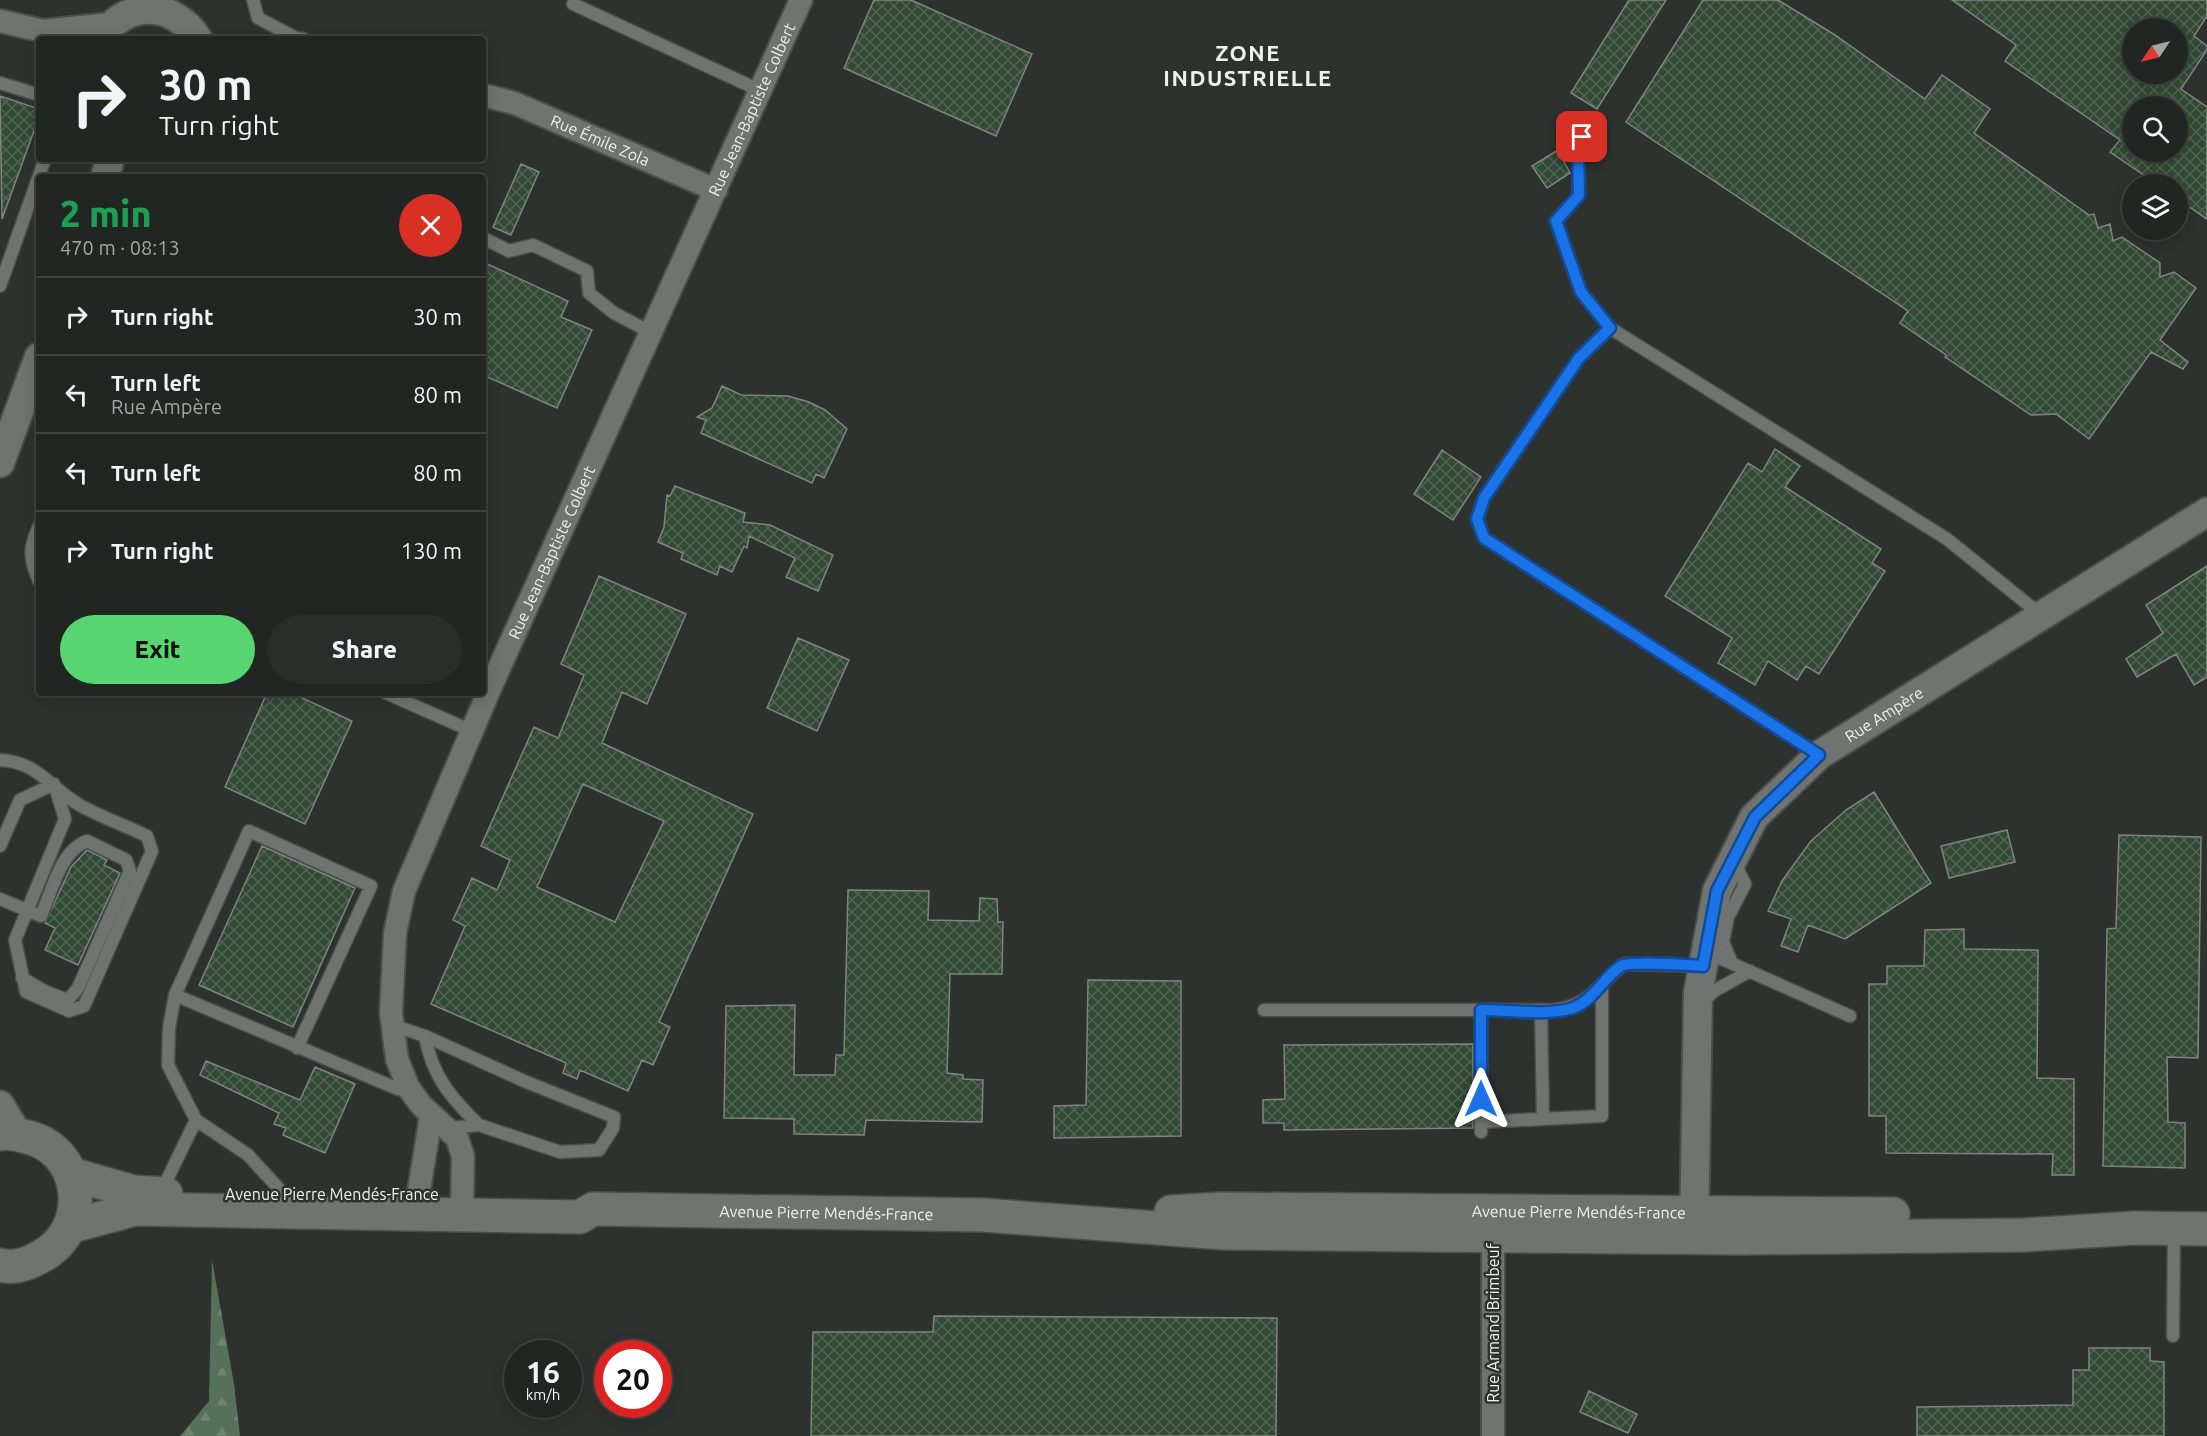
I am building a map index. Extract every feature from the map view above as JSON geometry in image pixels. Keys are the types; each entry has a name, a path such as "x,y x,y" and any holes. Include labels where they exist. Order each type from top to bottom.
{"main road":[{"path":"0,1265 27,1264 54,1250 72,1226 77,1205 75,1185 56,1151 37,1138 9,1135"},
{"name":"Avenue Pierre Mendés-France","path":"70,1174 134,1192 159,1194 282,1192 418,1205"},
{"name":"Avenue Pierre Mendés-France","path":"72,1226 135,1209 462,1204 580,1217 593,1209 982,1215 1022,1220 1220,1209 1493,1223 1702,1224 2025,1217 2135,1228 2207,1229"}],"street":[{"name":"Rue Jean-Baptiste Colbert","path":"487,684 652,333 801,0"},
{"path":"0,21 49,35 104,32 122,13 147,3 193,21"},
{"name":"Rue Émile Zola","path":"486,96 514,103 716,190"},
{"path":"1,458 36,370"},
{"name":"Rue Ampère","path":"1702,1224 1698,1007 1704,959 1717,891 1755,817 1819,755 2207,512"},
{"name":"Rue Jean-Baptiste Colbert","path":"462,1204 463,1156 457,1138 408,1087 397,1059 392,1025 395,933 404,891 474,732 484,696"},
{"path":"0,1105 9,1135"},
{"path":"418,1205 440,1122"},
{"name":"Rue Armand Brimbeuf","path":"1492,1436 1493,1223"}],"lane":[{"path":"253,0 258,18 292,36"},
{"path":"573,4 761,91"},
{"path":"0,83 36,94"},
{"path":"1588,128 1578,148 1579,195 1556,221 1581,292 1610,328 1947,539 2041,615"},
{"path":"0,286 36,184"},
{"path":"486,240 508,251 532,245 587,271 589,293 614,313 652,333"},
{"path":"1610,328 1579,358 1484,498 1477,519 1484,538 1819,755"},
{"path":"36,533 31,545 36,568"},
{"path":"412,698 474,732"},
{"path":"0,760 12,761 30,768 54,784 81,806 147,836 152,851 84,1006 69,1011 26,992 15,940 65,819 54,784"},
{"path":"0,846 20,800 54,784"},
{"path":"282,1192 248,1155 196,1120 168,1065 168,1028 175,995 249,831 371,886 297,1048"},
{"path":"0,899 41,916 68,854 77,845 87,841 126,860 130,871 78,988 68,1000 46,992 22,978"},
{"path":"1732,963 1723,942 1728,917 1745,884 1733,861"},
{"path":"1264,1010 1541,1011 1574,1008 1624,964 1704,959 1732,963 1851,1016"},
{"path":"1698,1007 1713,991 1750,971"},
{"path":"1481,1010 1481,1127 1543,1119 1602,1116 1602,984"},
{"path":"175,995 398,1089 408,1087"},
{"path":"1541,1011 1543,1119"},
{"path":"392,1025 425,1036 524,1081 614,1117 613,1128 599,1150 560,1152 478,1125 440,1122"},
{"path":"425,1036 429,1058 450,1097 478,1125"},
{"path":"159,1194 196,1120"},
{"path":"2173,1336 2174,1228"}],"green space":[{"path":"212,1260 234,1384 240,1436 180,1436 209,1401"}],"building":[{"path":"874,0 911,0 1032,54 996,136 844,68"},
{"path":"1629,0 1666,0 1597,109 1571,93"},
{"path":"1703,0 1778,0 1835,35 1925,99 1942,75 1990,109 1974,133 2089,215 2094,214 2098,228 2110,224 2113,241 2122,237 2122,240 2126,240 2160,263 2160,277 2174,272 2196,288 2160,340 2188,362 2183,369 2151,352 2089,439 2056,414 2031,415 1945,357 1946,355 1900,323 1908,311 1626,122"},
{"path":"1952,0 2207,0 2207,16 2194,36 2207,46 2207,50 2188,78 2188,18 2122,18 2122,84 2184,84 2181,89 2207,107 2207,219 2188,206 2188,174 2142,174 2125,162 2188,162 2188,96 2122,96 2122,160 2110,152 2120,140 2005,61 2016,45"},
{"path":"0,96 36,108 36,125 2,219"},
{"path":"1558,150 1570,173 1547,188 1532,166"},
{"path":"521,164 539,172 511,235 493,227"},
{"path":"486,263 568,301 561,317 592,330 557,408 486,376"},
{"path":"722,386 741,395 788,396 809,402 825,410 847,429 824,478 816,474 812,483 701,433 706,420 697,417 712,408"},
{"path":"1775,449 1800,466 1785,487 1881,549 1872,563 1885,571 1819,674 1806,666 1797,680 1768,661 1755,685 1718,663 1732,638 1665,596 1748,463 1762,472"},
{"path":"1442,450 1481,477 1453,520 1414,494"},
{"path":"675,486 745,513 743,522 770,525 833,555 818,591 786,577 795,558 749,536 747,548 744,546 732,572 720,566 717,575 681,559 683,553 658,542 664,527 667,495 670,496"},
{"path":"2207,566 2207,677 2194,685 2176,654 2137,677 2126,659 2163,633 2146,605"},
{"path":"599,576 686,614 647,704 622,692 602,743 753,814 659,1022 670,1027 653,1065 642,1060 628,1091 580,1070 577,1079 563,1073 566,1063 431,1004 465,926 453,920 472,878 497,890 510,860 481,846 534,727 558,738 584,675 561,664","holes":["583,784 664,821 615,922 537,887"]},
{"path":"798,638 849,660 817,731 767,708"},
{"path":"266,696 298,696 352,721 305,824 225,787"},
{"path":"1874,792 1931,883 1845,939 1808,925 1798,952 1781,946 1791,919 1768,911 1782,881 1811,841 1846,810"},
{"path":"2007,830 2015,862 1949,878 1941,846"},
{"path":"2119,835 2201,837 2198,1058 2167,1057 2168,1122 2185,1123 2185,1168 2103,1166 2107,929 2116,928"},
{"path":"262,846 355,888 293,1027 199,985"},
{"path":"87,850 107,860 104,865 120,873 78,965 45,950 55,928 45,923 71,867"},
{"path":"848,890 929,891 928,920 979,921 980,898 997,899 998,922 1003,922 1002,974 950,974 947,1073 963,1075 963,1079 983,1080 982,1122 866,1120 864,1135 794,1134 794,1119 724,1118 726,1006 795,1005 794,1075 835,1075 836,1055 844,1055"},
{"path":"1964,929 1964,949 2038,950 2037,1078 2074,1079 2074,1175 2052,1175 2053,1154 1886,1153 1886,1116 1869,1116 1869,984 1887,984 1887,966 1924,966 1925,930"},
{"path":"1088,980 1181,981 1181,1136 1054,1138 1054,1106 1086,1105"},
{"path":"1473,1044 1473,1128 1284,1130 1284,1123 1263,1123 1263,1100 1285,1099 1284,1045"},
{"path":"206,1061 300,1100 315,1067 355,1084 325,1153 283,1135 286,1128 274,1124 279,1113 200,1075"},
{"path":"934,1316 1277,1318 1276,1436 811,1436 813,1332 933,1332"},
{"path":"2089,1348 2150,1348 2150,1361 2164,1362 2164,1436 1917,1436 1917,1407 2073,1405 2073,1370 2089,1370"},
{"path":"1589,1391 1637,1414 1628,1433 1580,1412"}],"district":[{"name":"ZONE INDUSTRIELLE","path":"1248,64"}],"route":[{"path":"1481,1099 1481,1010 1574,1008 1598,990 1612,973 1624,964 1703,966 1717,891 1755,817 1819,755 1484,538 1477,519 1484,498 1579,358 1610,328 1581,292 1556,221 1579,195 1578,148 1582,137"}]}
